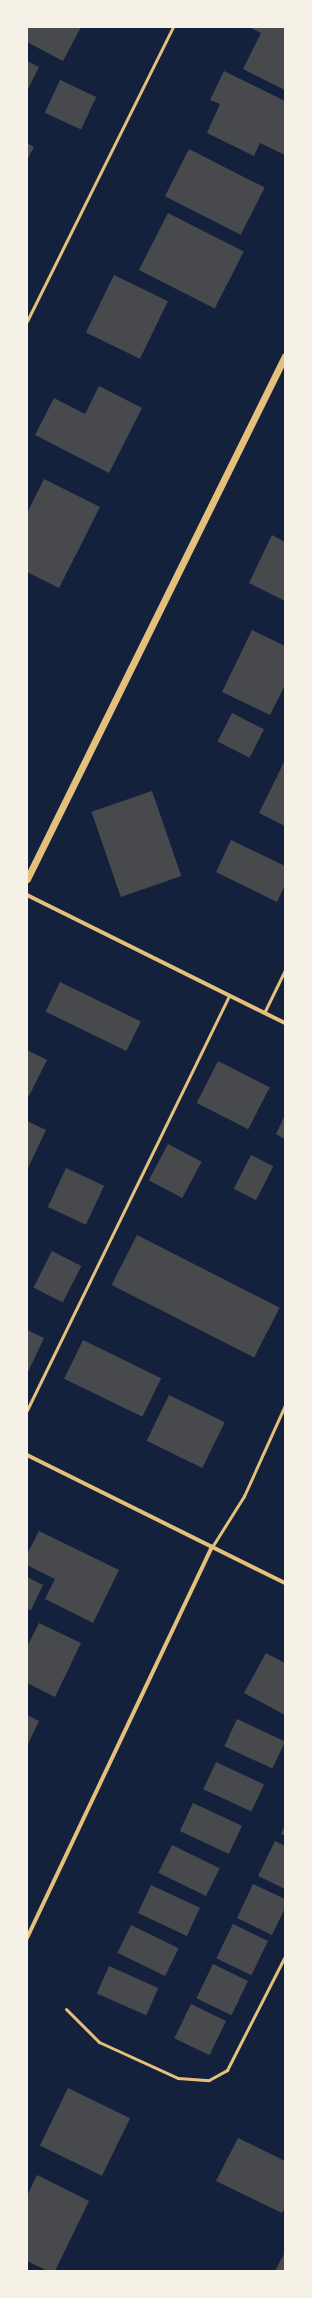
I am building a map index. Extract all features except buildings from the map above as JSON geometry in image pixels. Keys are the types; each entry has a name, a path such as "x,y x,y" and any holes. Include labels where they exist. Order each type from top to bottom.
{"street":[{"path":"27,879 285,356"},
{"path":"27,895 285,1023"},
{"path":"27,1456 285,1583"},
{"path":"27,1938 212,1547"}],"lane":[{"path":"27,321 173,27"},
{"path":"264,1013 285,970"},
{"path":"27,1410 229,996"},
{"path":"212,1547 244,1496 285,1405"},
{"path":"66,2009 99,2042 178,2078 209,2080 227,2070 285,1956"}]}
